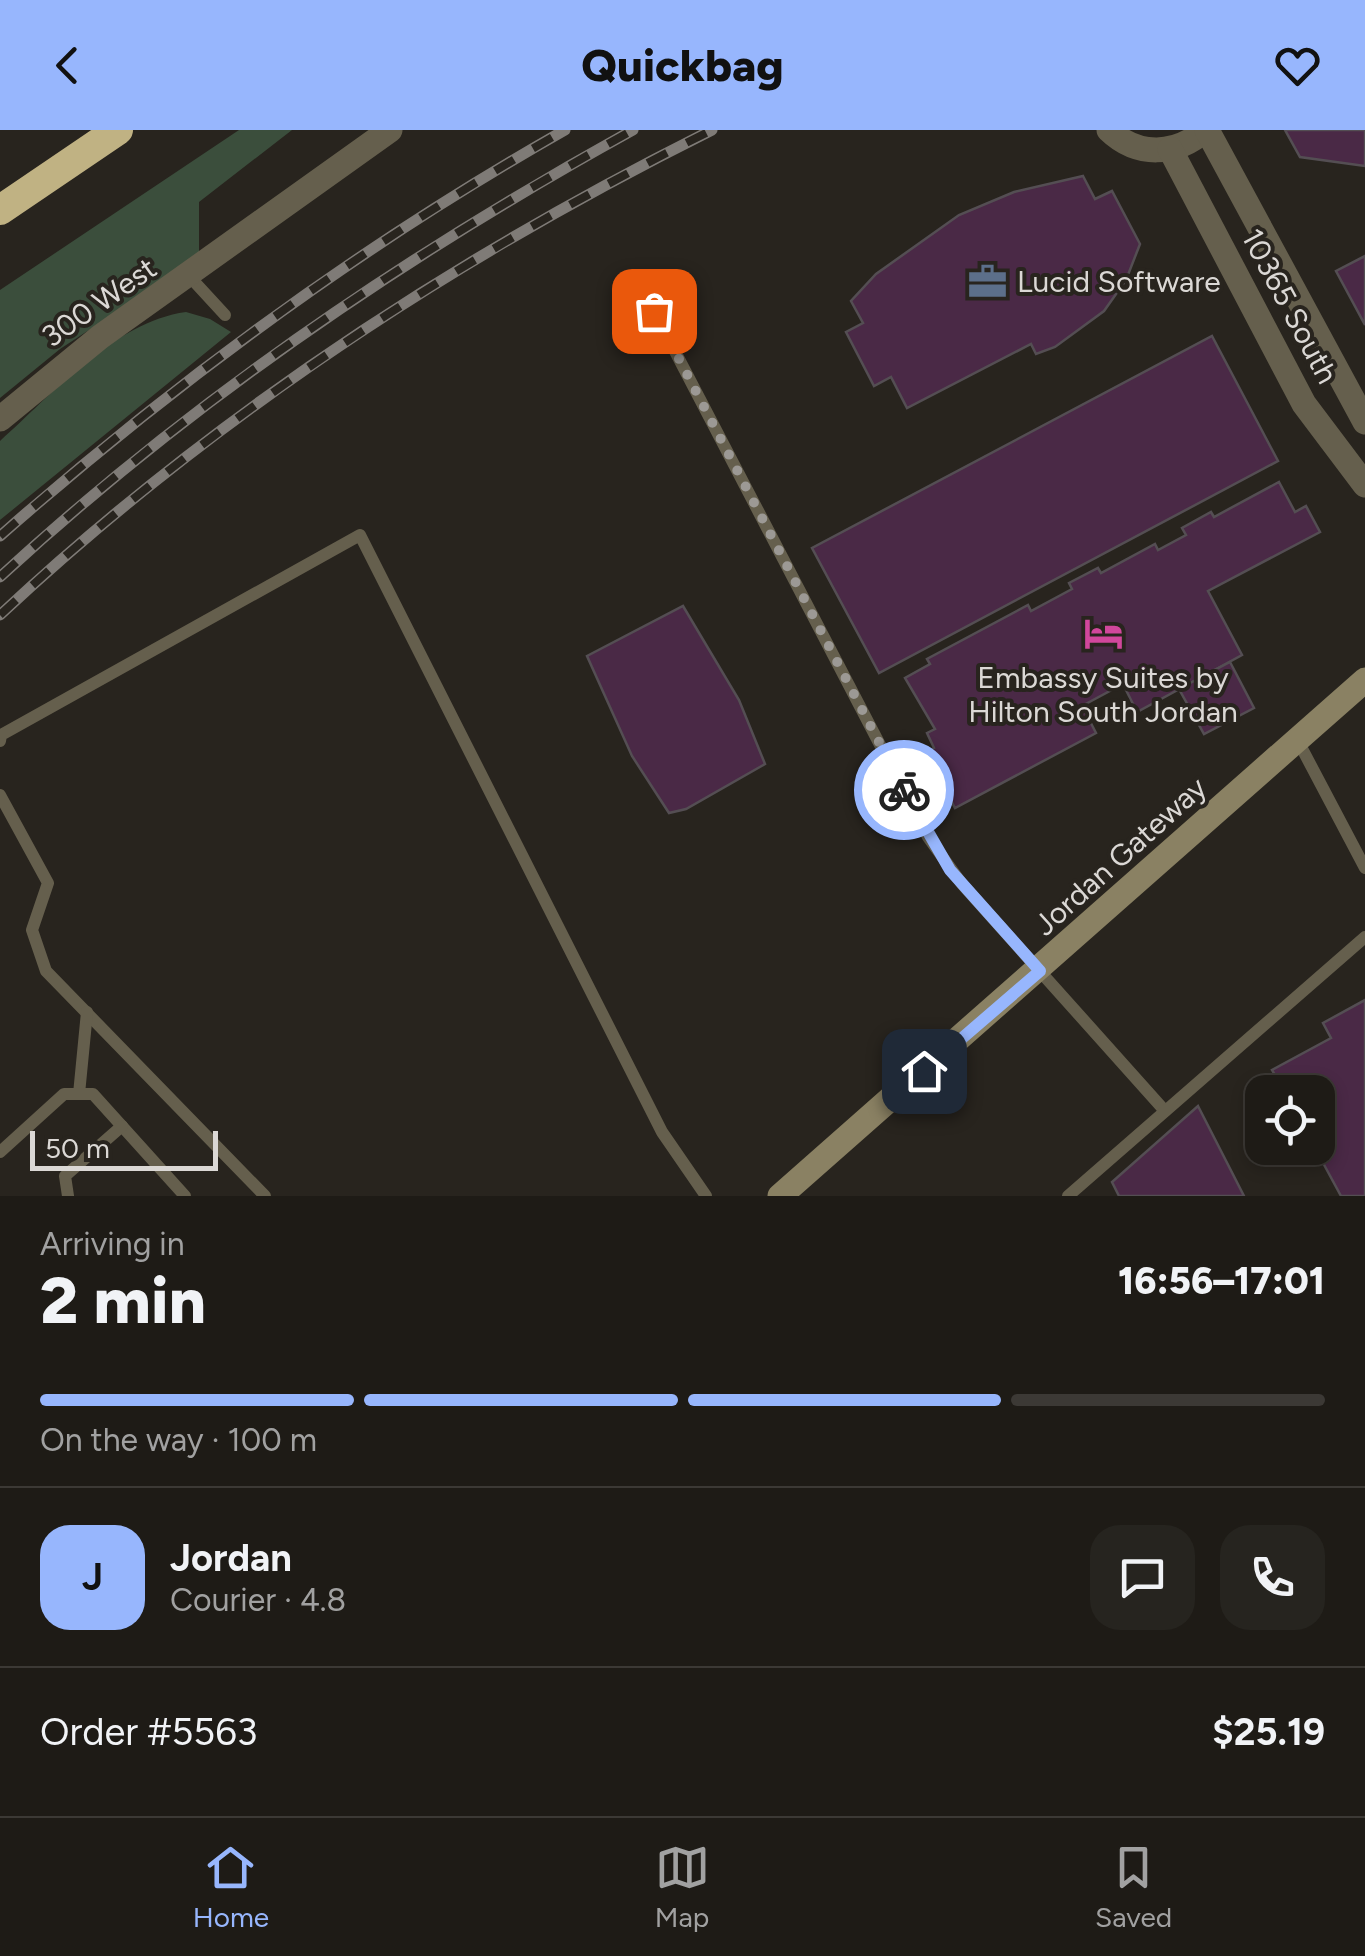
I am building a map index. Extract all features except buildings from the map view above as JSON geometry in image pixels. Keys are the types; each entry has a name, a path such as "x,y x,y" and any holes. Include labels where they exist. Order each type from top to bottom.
{"highway":[{"path":"0,210 118,130"}],"main road":[{"name":"Jordan Gateway","path":"780,1196 1040,971 1365,680"}],"street":[{"name":"300 West","path":"0,419 100,337 190,277 390,130"},
{"path":"1109,130 1139,148 1170,149"},
{"name":"10365 South","path":"1365,422 1206,130 1170,149 1304,404 1365,485"}],"lane":[{"path":"190,277 225,315"},
{"path":"654,311 928,837 962,884 1164,1111"},
{"path":"0,741 1,735 360,535 662,1132 706,1196"},
{"path":"1298,741 1365,868"},
{"path":"0,795 48,883 32,930 46,971 265,1196"},
{"path":"1068,1196 1365,937"},
{"path":"79,1094 86,1012"},
{"path":"0,1152 64,1094 93,1094 185,1196"},
{"path":"68,1196 65,1176 122,1126"}],"green space":[{"path":"239,130 292,130 199,202 199,258 60,349 0,398 0,290"},
{"path":"186,312 210,319 231,332 0,520 0,441 109,345 133,330"}],"railway":[{"path":"0,536 133,424 272,319 416,220 565,130"},
{"path":"0,577 148,450 303,334 465,228 633,130"},
{"path":"0,615 164,475 338,347 522,232 712,130"}],"way so far":[{"path":"654,311 904,790"}],"place":[{"name":"Lucid Software","path":"987,281"},
{"name":"Embassy Suites by Hilton South Jordan","path":"1103,633"}],"route":[{"path":"904,790 950,870 1040,971 924,1071"}]}
